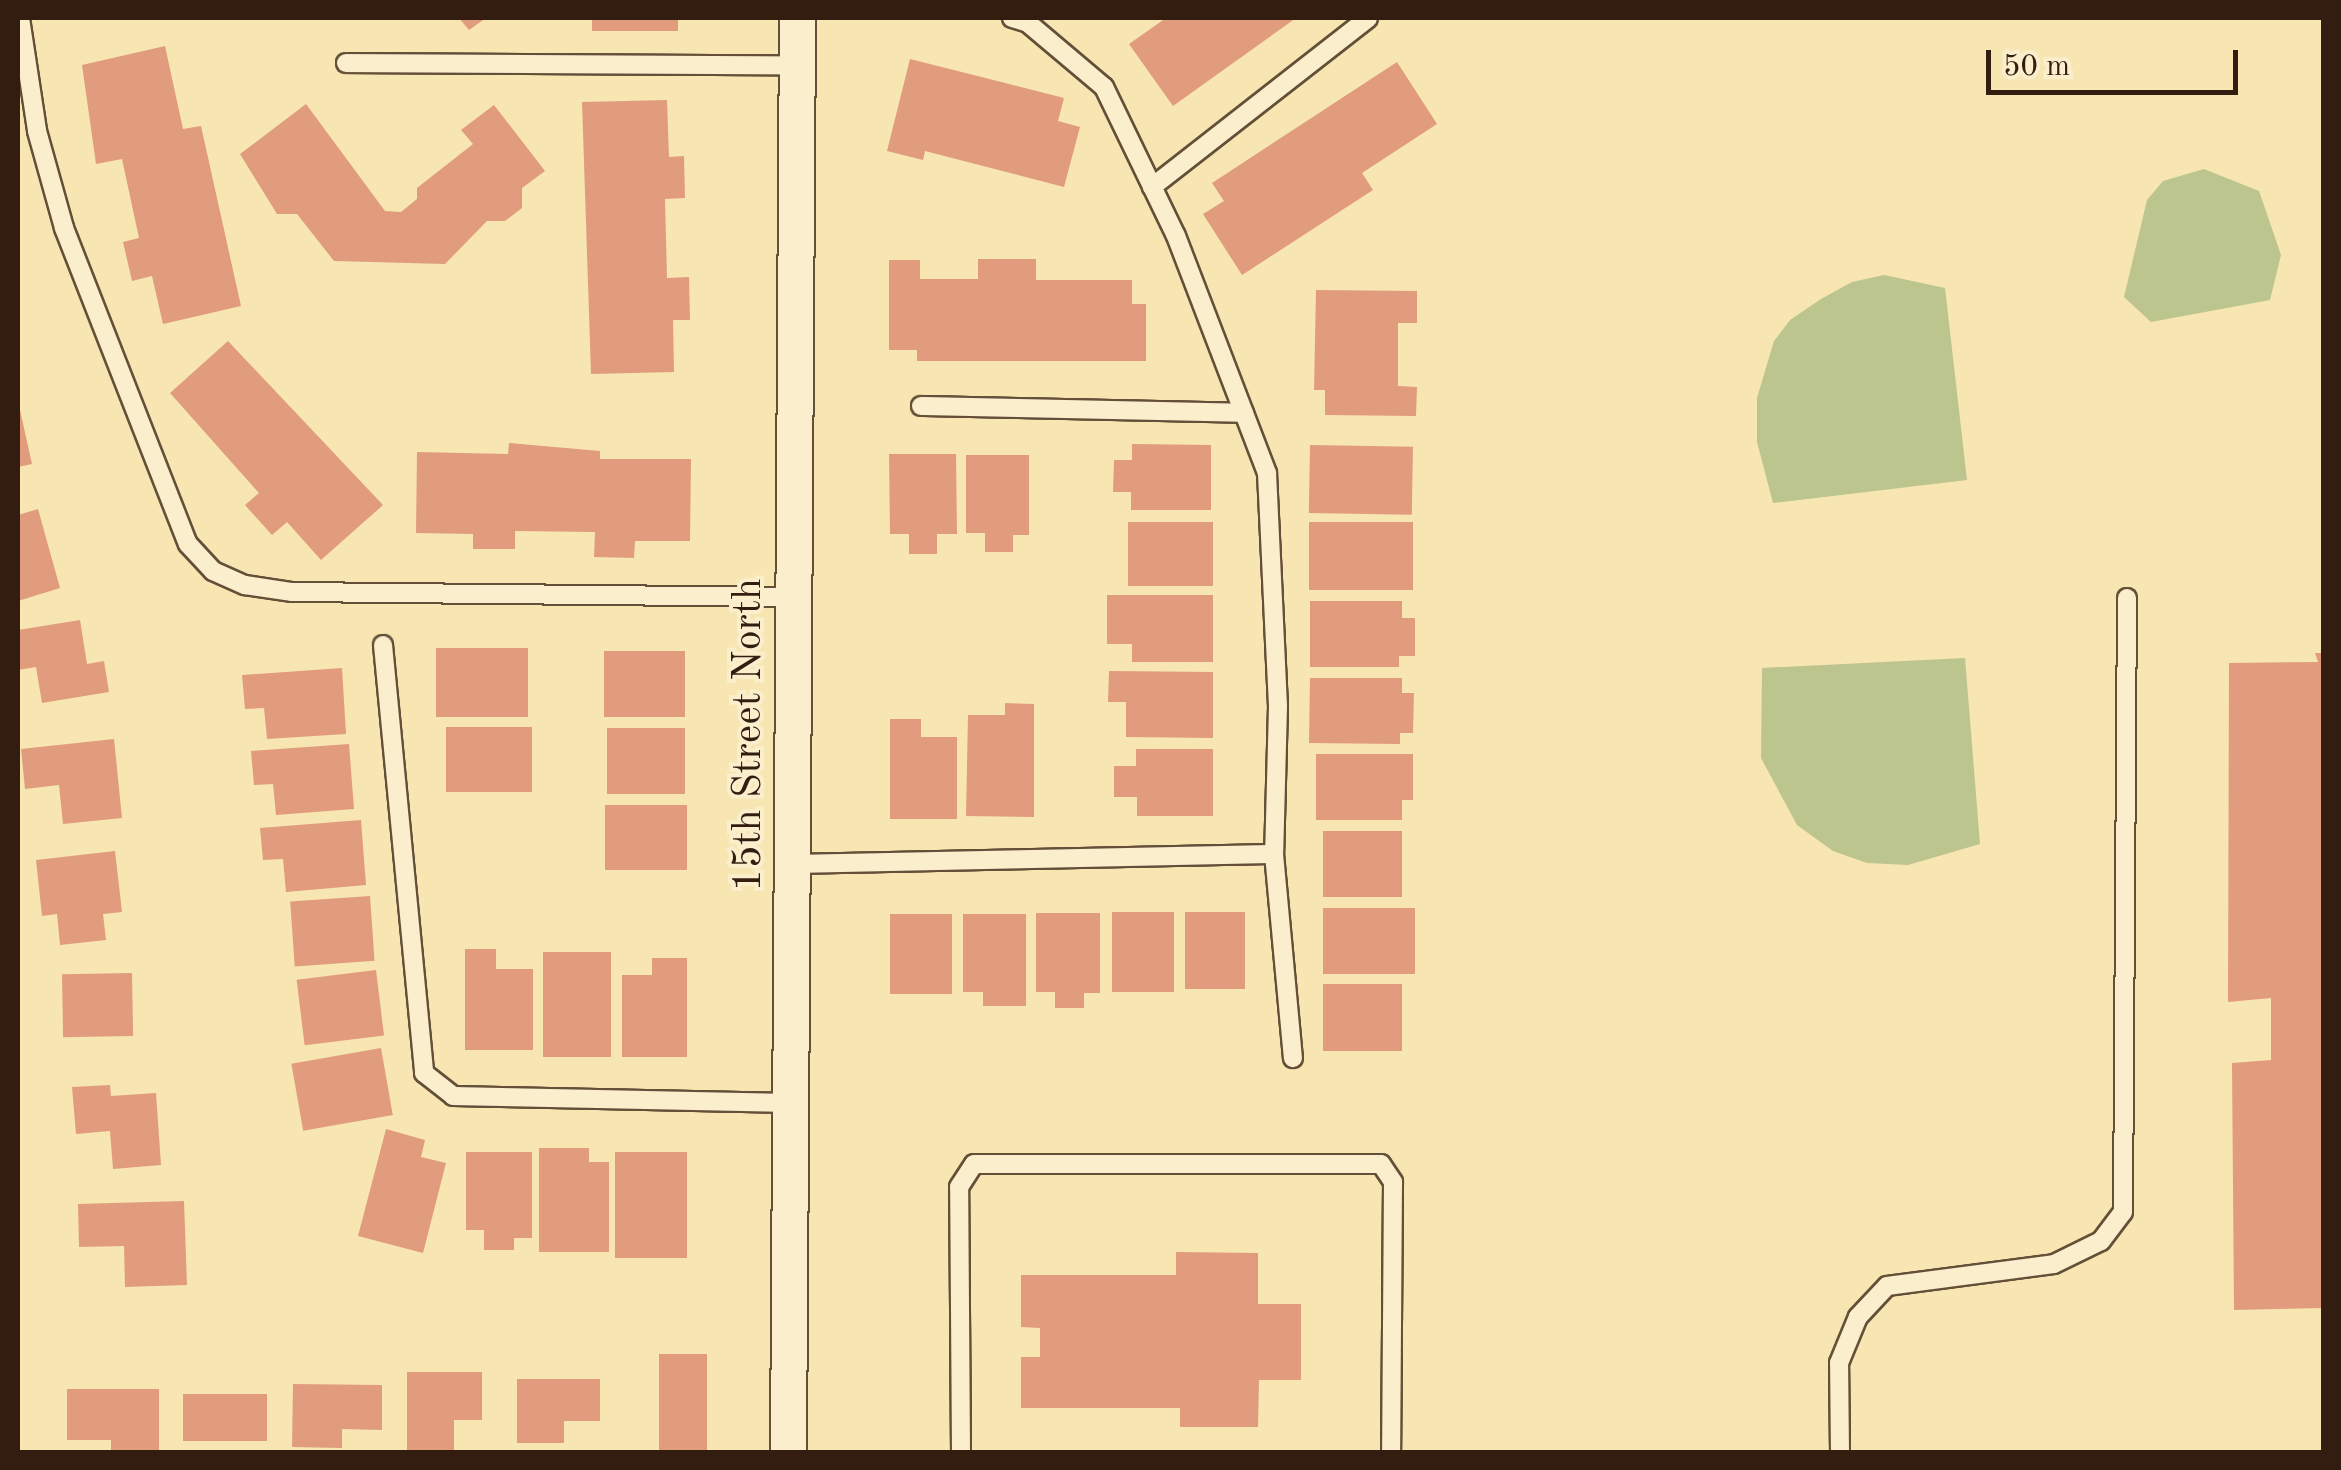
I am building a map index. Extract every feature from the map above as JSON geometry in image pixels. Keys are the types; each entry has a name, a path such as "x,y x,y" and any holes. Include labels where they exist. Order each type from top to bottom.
{"street":[{"name":"15th Street North","path":"788,1452 797,18"}],"lane":[{"path":"20,18 37,131 64,228 188,544 214,572 245,585 292,592 794,597"},
{"path":"1012,18 1028,22 1104,88 1152,187 1266,473 1278,706 1274,854 1293,1058"},
{"path":"1152,187 1368,18"},
{"path":"346,64 797,65"},
{"path":"921,406 1244,413"},
{"path":"1840,1452 1839,1364 1858,1316 1887,1286 2054,1264 2102,1241 2123,1212 2126,598"},
{"path":"383,645 424,1073 453,1096 790,1104"},
{"path":"791,864 1274,854"},
{"path":"961,1452 959,1187 974,1164 1381,1164 1393,1182 1390,1452"}],"green space":[{"path":"2204,169 2259,191 2281,255 2270,300 2151,322 2124,297 2147,200 2163,181"},
{"path":"1884,275 1945,288 1967,480 1773,503 1757,442 1757,398 1774,341 1790,320 1821,299 1852,282"},
{"path":"1965,658 1980,844 1908,865 1867,863 1833,851 1797,825 1761,758 1762,668"}],"building":[{"path":"459,18 486,18 469,30"},
{"path":"592,18 678,18 678,31 592,31"},
{"path":"1166,18 1296,18 1173,106 1129,44"},
{"path":"165,46 183,129 201,126 241,306 163,324 152,276 132,281 123,242 139,238 122,159 96,164 82,65"},
{"path":"910,59 1064,98 1058,121 1080,127 1064,187 925,151 923,160 887,151"},
{"path":"1397,62 1437,124 1362,173 1373,190 1242,275 1203,214 1224,201 1212,183"},
{"path":"667,100 669,157 684,156 685,198 665,199 667,278 689,277 690,320 673,320 674,372 591,374 582,102"},
{"path":"306,104 385,211 401,212 417,199 417,188 473,144 461,130 494,105 545,171 522,188 522,208 505,221 487,221 445,264 334,261 297,214 277,214 240,154"},
{"path":"978,259 1036,259 1036,280 1132,280 1132,304 1146,304 1146,361 917,361 917,350 889,350 889,260 920,260 920,279 978,279"},
{"path":"1316,290 1417,291 1417,323 1398,323 1398,386 1417,387 1416,416 1325,415 1325,390 1314,390"},
{"path":"228,341 383,505 321,560 287,522 272,535 245,505 259,493 170,393"},
{"path":"18,401 32,464 18,467"},
{"path":"509,443 600,451 600,459 691,459 690,541 635,541 634,558 594,557 595,532 515,531 515,549 473,549 473,534 416,533 417,452 508,454"},
{"path":"1132,444 1211,445 1211,510 1131,510 1131,492 1113,492 1114,460 1132,460"},
{"path":"1310,445 1413,447 1412,515 1309,513"},
{"path":"889,454 956,454 957,534 937,534 937,554 909,554 909,534 890,534"},
{"path":"966,455 1029,455 1029,535 1013,535 1013,552 985,552 985,533 966,533"},
{"path":"38,509 60,588 18,601 18,515"},
{"path":"1128,522 1213,522 1213,586 1128,586"},
{"path":"1309,522 1413,522 1413,590 1309,590"},
{"path":"1107,595 1213,595 1213,662 1132,662 1132,644 1107,644"},
{"path":"1310,601 1402,601 1402,618 1415,618 1415,656 1399,656 1399,667 1310,667"},
{"path":"80,620 87,664 104,661 109,692 42,703 36,667 18,670 18,630"},
{"path":"436,648 528,648 528,717 436,717"},
{"path":"604,651 685,651 685,717 604,717"},
{"path":"2315,653 2324,653 2324,1308 2234,1310 2232,1063 2271,1060 2271,998 2228,1002 2229,663 2318,662"},
{"path":"342,668 346,734 267,739 264,708 245,709 242,675"},
{"path":"1109,671 1213,672 1213,738 1126,737 1126,702 1108,702"},
{"path":"1310,678 1402,678 1402,693 1414,693 1413,733 1400,733 1400,744 1309,743"},
{"path":"1005,703 1034,704 1034,817 966,816 968,715 1005,715"},
{"path":"890,719 921,719 921,737 957,737 957,819 890,819"},
{"path":"446,727 532,727 532,792 446,792"},
{"path":"607,728 685,728 685,794 607,794"},
{"path":"114,739 122,818 63,824 59,785 25,789 21,749"},
{"path":"349,744 354,809 276,815 273,784 254,785 251,751"},
{"path":"1136,749 1213,749 1213,816 1137,816 1137,797 1114,797 1114,766 1136,766"},
{"path":"1316,754 1413,754 1413,800 1402,800 1402,820 1316,820"},
{"path":"605,805 687,805 687,870 605,870"},
{"path":"361,820 366,885 286,892 283,859 263,860 260,828"},
{"path":"1323,831 1402,831 1402,897 1323,897"},
{"path":"115,851 122,912 103,914 106,940 60,945 57,914 42,916 36,860"},
{"path":"370,896 375,961 295,966 290,902"},
{"path":"1323,908 1415,908 1415,974 1323,974"},
{"path":"1112,912 1174,912 1174,992 1112,992"},
{"path":"1185,912 1245,912 1245,989 1185,989"},
{"path":"1036,913 1100,913 1100,993 1084,993 1084,1008 1055,1008 1055,992 1036,992"},
{"path":"890,914 952,914 952,994 890,994"},
{"path":"963,914 1026,914 1026,1006 983,1006 983,992 963,992"},
{"path":"465,949 496,949 496,969 533,969 533,1050 465,1050"},
{"path":"543,952 611,952 611,1057 543,1057"},
{"path":"652,958 687,958 687,1057 622,1057 622,975 652,975"},
{"path":"376,970 384,1036 305,1045 297,980"},
{"path":"132,973 133,1036 63,1037 62,974"},
{"path":"1323,984 1402,984 1402,1051 1323,1051"},
{"path":"381,1048 393,1115 303,1131 291,1064"},
{"path":"110,1085 111,1096 156,1093 161,1165 113,1169 110,1131 76,1134 72,1087"},
{"path":"386,1129 425,1140 421,1157 446,1163 423,1253 358,1236"},
{"path":"539,1148 589,1148 589,1162 609,1162 609,1252 539,1252"},
{"path":"466,1152 532,1152 532,1238 514,1238 514,1250 484,1250 484,1230 466,1230"},
{"path":"615,1152 687,1152 687,1258 615,1258"},
{"path":"184,1201 187,1285 125,1287 124,1246 79,1247 78,1204"},
{"path":"1176,1252 1258,1253 1258,1304 1301,1304 1301,1380 1259,1380 1258,1427 1180,1427 1180,1408 1021,1408 1021,1357 1040,1357 1040,1328 1021,1327 1021,1275 1176,1275"},
{"path":"659,1354 707,1354 707,1452 659,1452"},
{"path":"407,1372 482,1372 482,1420 454,1420 454,1451 407,1451"},
{"path":"517,1379 600,1379 600,1421 564,1421 564,1443 517,1443"},
{"path":"293,1384 382,1385 382,1430 342,1429 342,1448 292,1447"},
{"path":"67,1389 159,1389 159,1452 111,1452 111,1440 67,1440"},
{"path":"183,1394 267,1394 267,1441 183,1441"}]}
